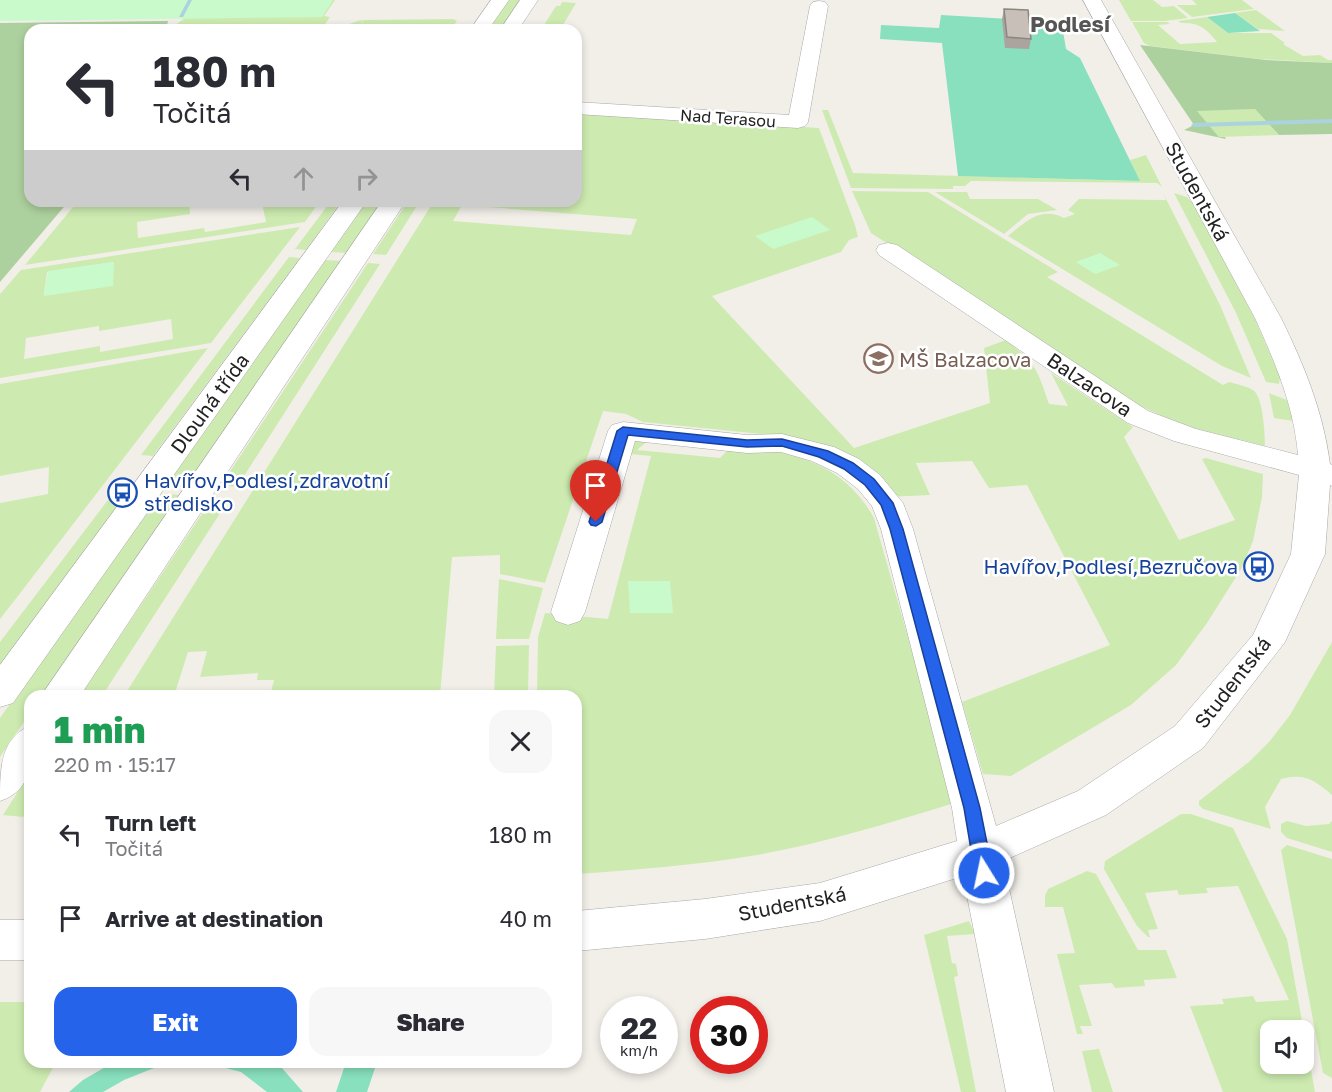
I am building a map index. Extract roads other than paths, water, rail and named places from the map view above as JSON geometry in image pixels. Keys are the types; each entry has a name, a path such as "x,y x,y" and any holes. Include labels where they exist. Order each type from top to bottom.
{"street":[{"path":"483,24 500,0"},
{"path":"512,24 529,0"},
{"name":"Studentská","path":"582,930 705,919 820,902 980,852 1092,804 1189,737 1267,642 1308,554 1314,503 1324,473 1312,441 1305,408 1282,345 1092,0"},
{"name":"Nad Terasou","path":"582,108 798,122 819,6"},
{"name":"Dlouhá třída","path":"0,693 351,207"},
{"name":"Dlouhá třída","path":"64,690 390,207"},
{"name":"Balzacova","path":"888,250 1138,417 1197,439 1324,473"},
{"path":"568,612 623,431 747,444 782,442 824,454 848,466 869,482 887,503 897,529 972,808 991,914 1030,1092"},
{"path":"0,785 24,750"},
{"path":"0,940 24,940"}],"waterway":[{"path":"181,16 190,0"},
{"path":"1194,125 1332,121"}],"place":[{"name":"MŠ Balzacova","path":"878,359"},
{"name":"Havířov,Podlesí,zdravotní středisko","path":"123,492"},
{"name":"Havířov,Podlesí,Bezručova","path":"1259,566"}],"district":[{"name":"Podlesí","path":"1070,23"}]}
